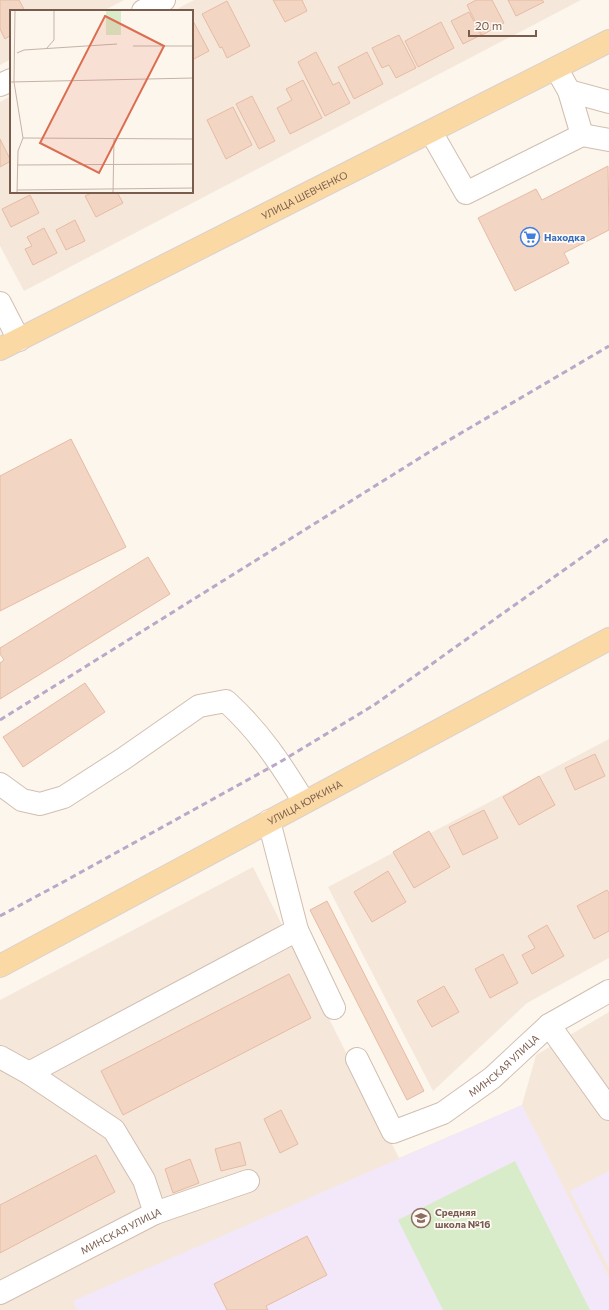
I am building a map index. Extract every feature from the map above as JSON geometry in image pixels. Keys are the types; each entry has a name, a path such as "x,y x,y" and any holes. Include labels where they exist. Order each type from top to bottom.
{"main road":[{"name":"УЛИЦА ШЕВЧЕНКО","path":"9,344 609,41"},
{"name":"УЛИЦА ЮРКИНА","path":"0,966 609,639"}],"street":[{"path":"144,10 164,0"},
{"path":"556,68 569,91 582,135"},
{"path":"0,85 10,80"},
{"path":"569,91 609,102"},
{"path":"430,132 466,193 582,135 609,140"},
{"path":"0,303 9,344"},
{"path":"0,784 22,800 40,804 64,797 123,759 200,706 226,701 248,721 271,750 304,802"},
{"path":"269,821 297,930 334,1008"},
{"path":"29,1073 297,930"},
{"name":"МИНСКАЯ УЛИЦА","path":"357,1059 394,1132 442,1113 492,1078 549,1025 609,991"},
{"path":"549,1025 609,1109"},
{"path":"0,1057 29,1073 114,1130 144,1180 155,1213"},
{"name":"МИНСКАЯ УЛИЦА","path":"0,1293 155,1213 248,1181"}],"shaded area":[{"path":"0,0 124,0 105,10 10,10 10,60 0,65"},
{"path":"194,0 581,0 24,291 0,246 0,102 10,97 10,193 193,193 193,10 175,10"},
{"path":"609,739 609,958 527,1003 433,1091 328,887"},
{"path":"253,867 399,1158 522,1105 536,1055 609,1012 609,1310 0,1310 0,1000"},
{"name":"Средняя школа №16","path":"522,1105 609,1277 609,1310 77,1310 73,1301"},
{"path":"609,1171 609,1268 570,1191"}],"green space":[{"path":"515,1161 590,1310 443,1310 398,1220"}],"building":[{"path":"0,0 19,0 24,10 10,10 10,36 5,39 0,29"},
{"path":"273,0 302,0 307,11 285,22"},
{"path":"476,0 492,0 504,23 482,35 467,5"},
{"path":"508,0 542,0 544,2 516,16"},
{"path":"227,1 250,46 227,58 202,14"},
{"path":"469,12 481,35 463,44 451,21"},
{"path":"193,21 209,51 193,59"},
{"path":"441,22 454,48 418,67 405,41"},
{"path":"399,35 416,68 396,78 389,65 382,68 372,48"},
{"path":"316,52 333,85 339,82 350,103 325,116 298,62"},
{"path":"367,52 383,84 354,99 338,67"},
{"path":"303,80 322,118 290,134 277,108 292,100 286,89"},
{"path":"252,96 275,141 259,149 236,104"},
{"path":"233,107 252,145 226,159 207,120"},
{"path":"0,139 10,162 0,167"},
{"path":"608,166 609,230 564,253 569,263 515,291 478,218 536,189 542,200"},
{"path":"91,193 118,193 123,203 96,217 85,196"},
{"path":"30,195 39,213 11,227 2,209"},
{"path":"75,220 85,241 66,250 56,230"},
{"path":"44,228 57,253 33,265 25,249 32,246 27,237"},
{"path":"71,439 126,547 0,611 0,476"},
{"path":"148,557 170,594 0,699 0,663 4,660 0,654 0,648"},
{"path":"85,683 105,712 23,767 3,737"},
{"path":"595,754 605,776 575,790 565,768"},
{"path":"539,776 555,805 519,825 503,797"},
{"path":"484,810 498,838 463,855 449,827"},
{"path":"429,831 450,867 414,888 393,852"},
{"path":"388,871 406,902 372,922 354,892"},
{"path":"607,890 609,893 609,931 594,939 577,906"},
{"path":"327,901 424,1091 407,1100 310,910"},
{"path":"547,925 564,956 532,974 522,955 535,948 528,936"},
{"path":"503,954 518,983 490,998 475,969"},
{"path":"289,974 311,1018 123,1115 101,1071"},
{"path":"444,986 459,1012 432,1027 417,1001"},
{"path":"281,1110 298,1144 280,1153 264,1119"},
{"path":"240,1142 246,1165 221,1171 215,1149"},
{"path":"96,1155 115,1192 0,1253 0,1205"},
{"path":"190,1159 199,1183 173,1193 165,1169"},
{"path":"307,1236 327,1275 266,1306 268,1310 227,1310 214,1284"}],"railway":[{"path":"0,720 439,446 609,346"},
{"path":"0,916 280,762 374,705 609,538"}],"place":[{"name":"Находка","path":"530,237"},
{"name":"Средняя школа №16","path":"421,1218"}]}
